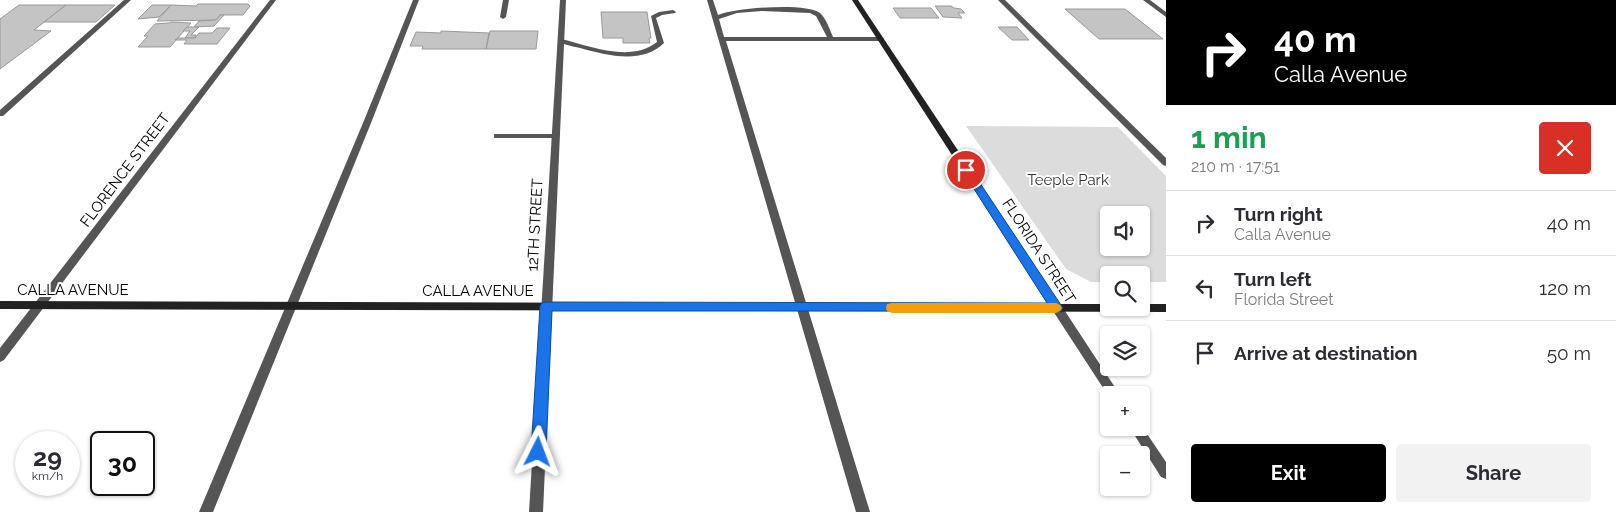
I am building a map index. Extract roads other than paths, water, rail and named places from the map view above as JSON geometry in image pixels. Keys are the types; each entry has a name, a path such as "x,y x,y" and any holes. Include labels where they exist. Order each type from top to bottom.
{"street":[{"path":"0,114 128,0"},
{"name":"FLORENCE STREET","path":"0,358 273,0"},
{"path":"206,512 367,124 416,0"},
{"path":"503,18 506,0"},
{"name":"12TH STREET","path":"536,512 563,0"},
{"path":"710,0 800,308 863,512"},
{"name":"FLORIDA STREET","path":"855,0 1108,386"},
{"path":"1001,0 1166,162"},
{"path":"1146,0 1166,15"},
{"path":"715,18 726,12 741,10 811,11 819,14 831,39"},
{"path":"561,41 615,54 645,54 654,50 660,43 653,17 661,13 673,12"},
{"path":"721,39 881,39"},
{"path":"497,136 556,136"},
{"name":"CALLA AVENUE","path":"0,305 1166,308"},
{"path":"1141,436 1166,473"}],"park label":[{"name":"Teeple Park","path":"1068,180"}]}
